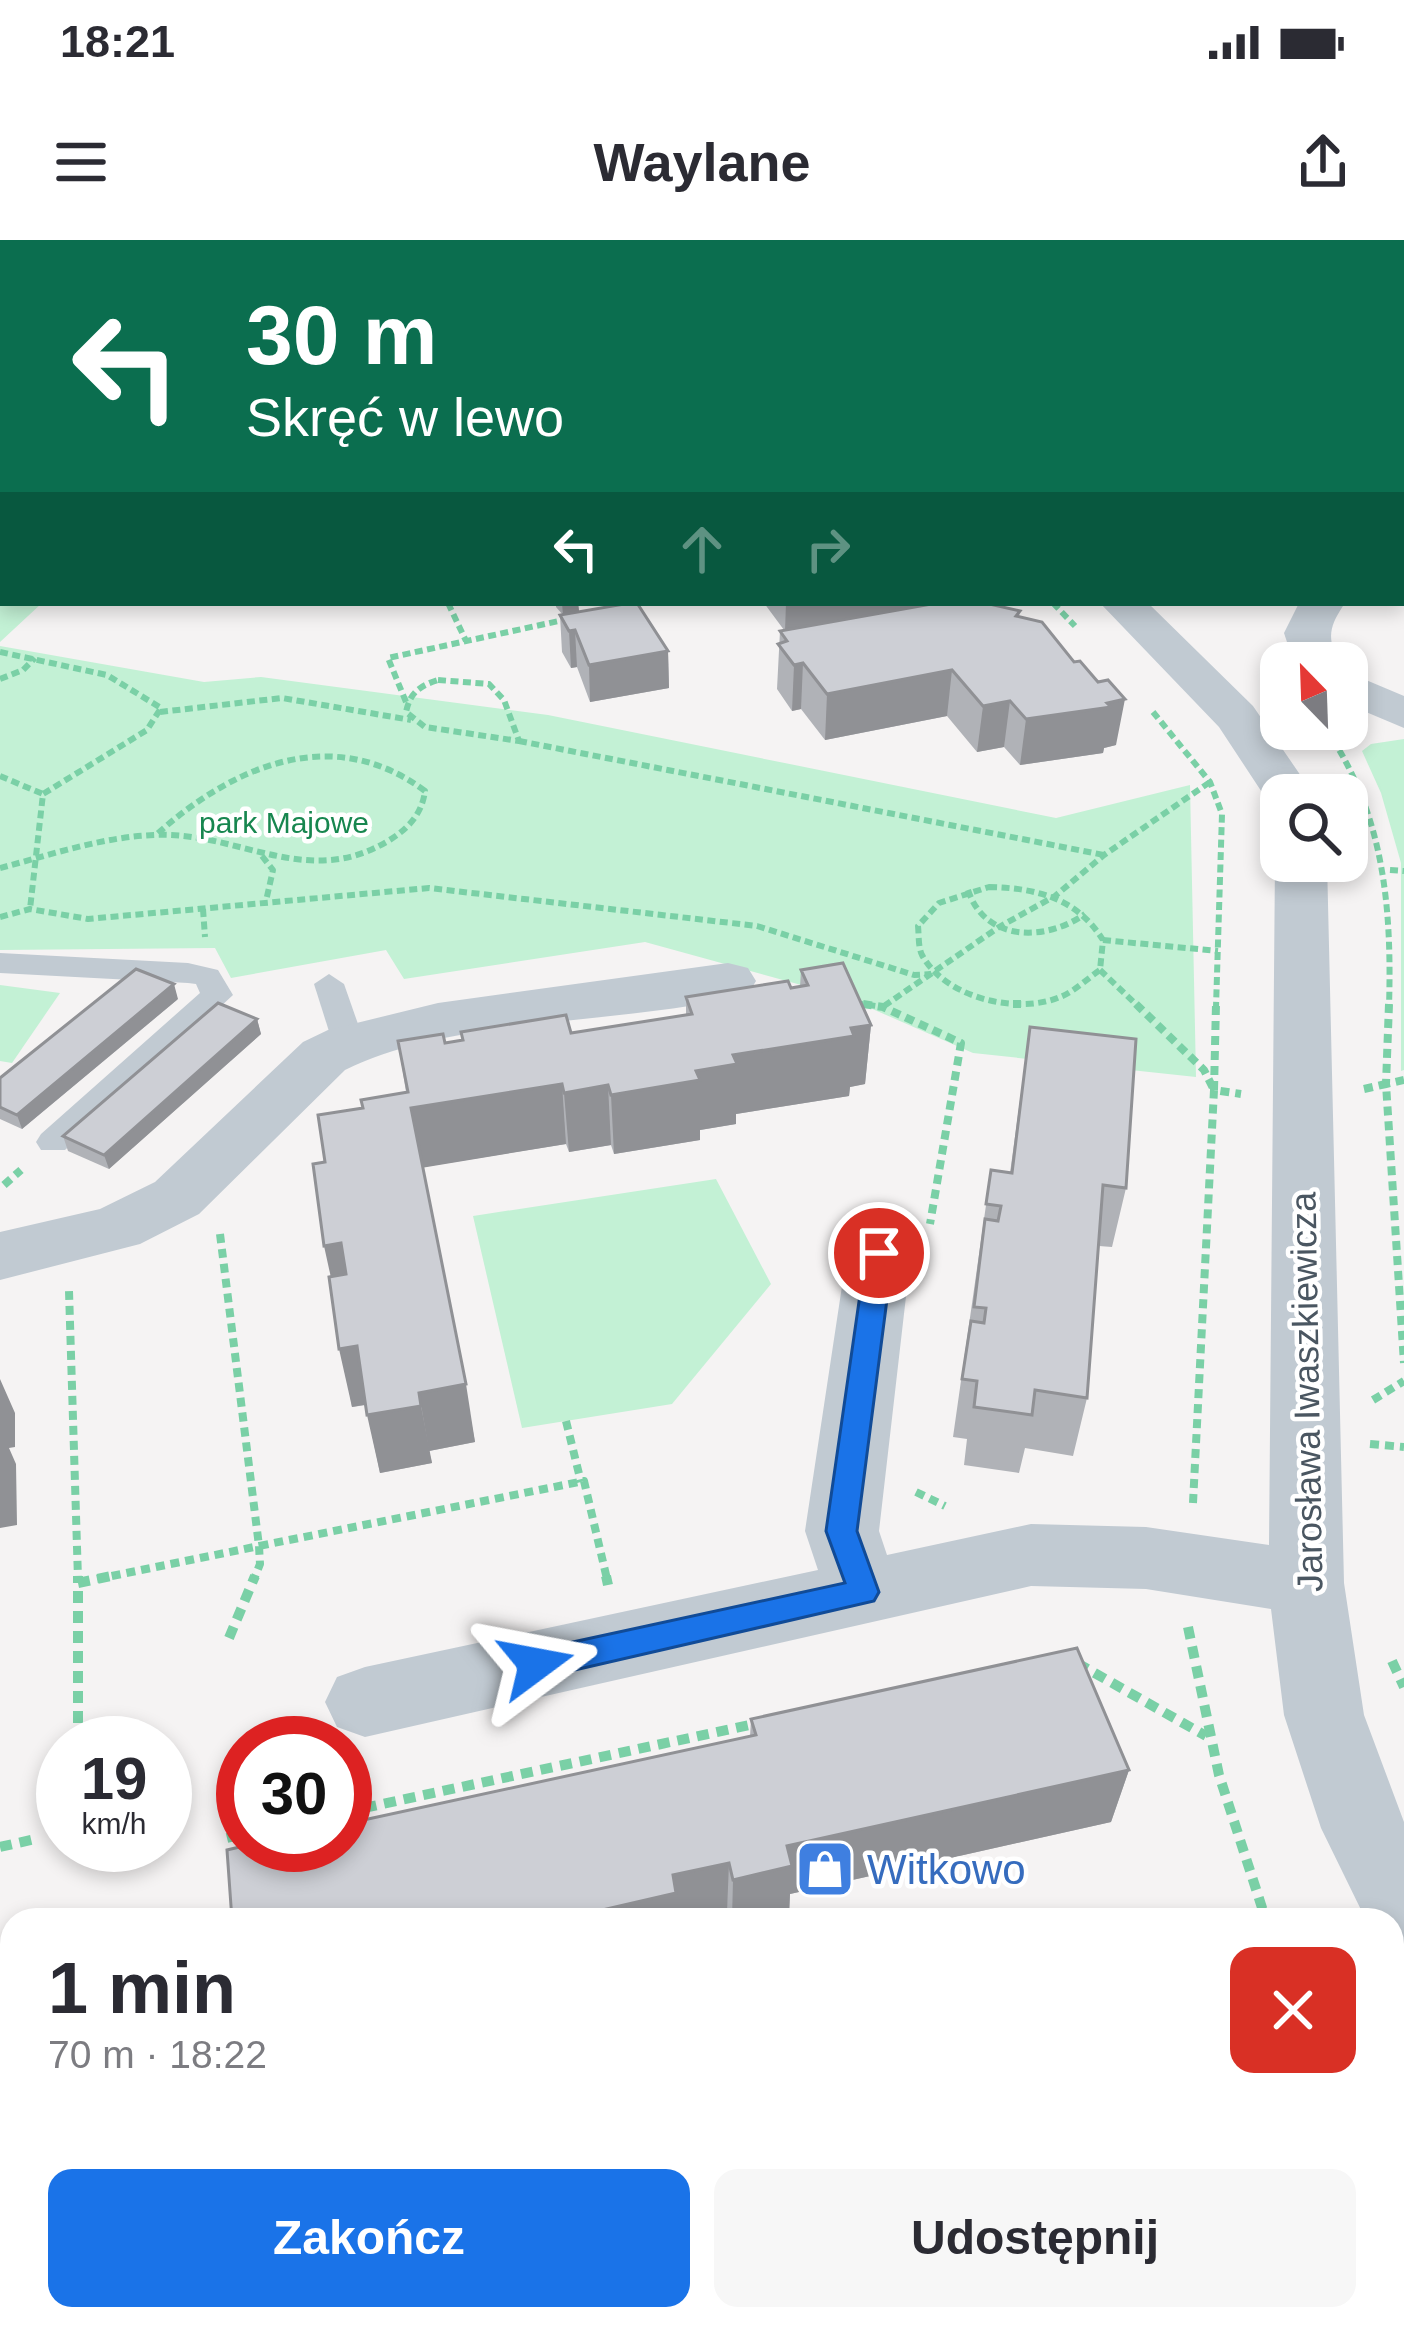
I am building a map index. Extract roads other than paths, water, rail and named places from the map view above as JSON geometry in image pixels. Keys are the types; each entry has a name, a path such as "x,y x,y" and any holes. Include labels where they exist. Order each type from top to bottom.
{"street":[{"path":"1125,606 1238,722 1276,774"},
{"path":"1307,642 1306,633 1321,606"},
{"path":"1368,696 1404,714"},
{"name":"Jarosława Iwaszkiewicza","path":"1300,882 1306,1583 1324,1715 1363,1828 1404,1906"},
{"path":"0,1256 118,1228 177,1198 324,1056 349,1044 438,1022 728,981"},
{"path":"863,1592 842,1531 903,1246"},
{"path":"365,1702 1031,1555 1145,1558 1306,1583"}],"lane":[{"path":"0,964 188,973 207,977 217,994 53,1142"},
{"path":"329,984 349,1044"}],"place":[{"name":"Witkowo","path":"825,1869"}],"park label":[{"name":"park Majowe","path":"284,823"}]}
